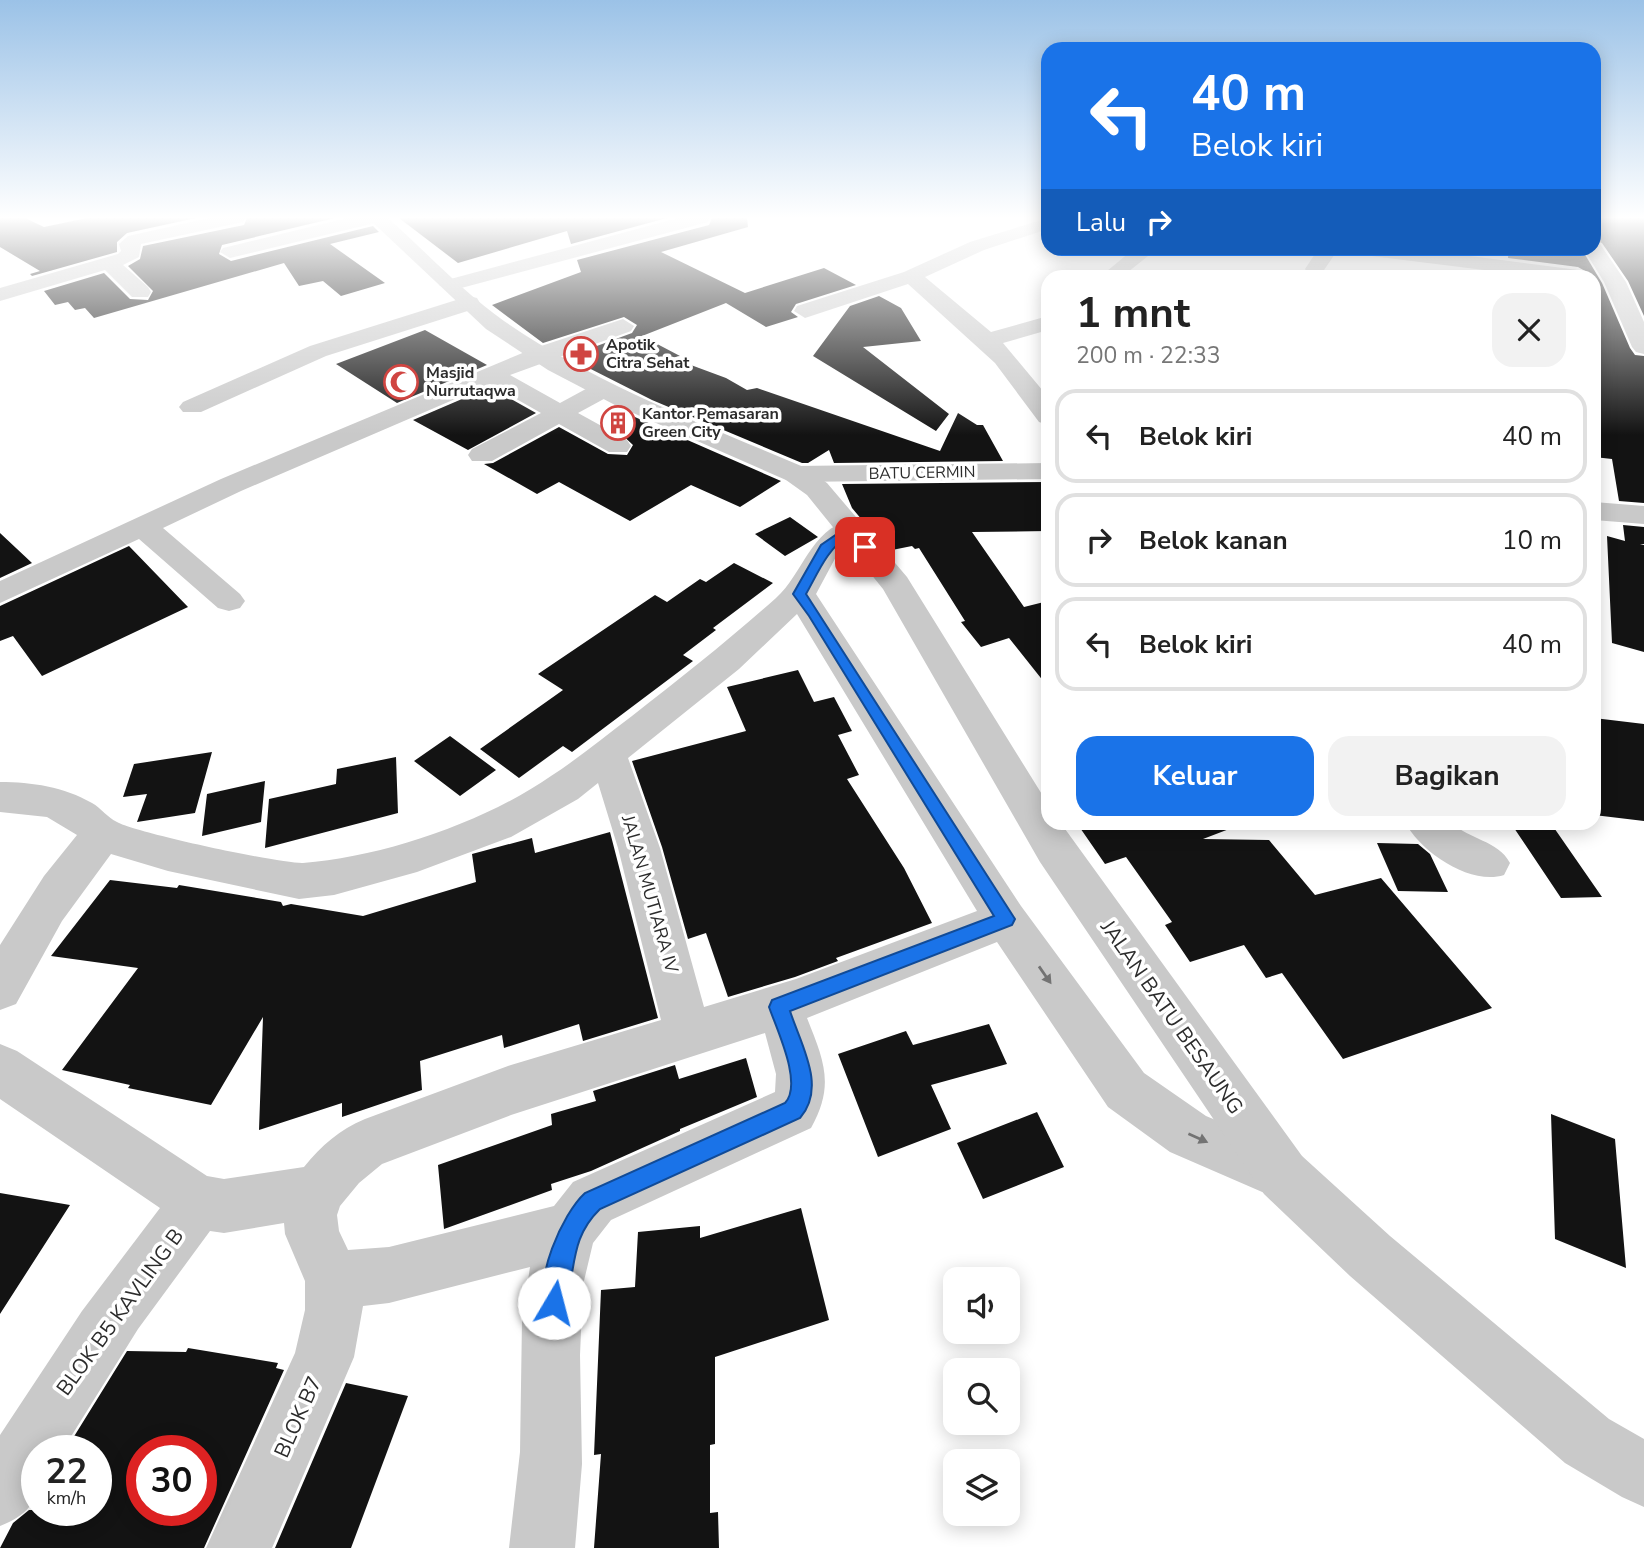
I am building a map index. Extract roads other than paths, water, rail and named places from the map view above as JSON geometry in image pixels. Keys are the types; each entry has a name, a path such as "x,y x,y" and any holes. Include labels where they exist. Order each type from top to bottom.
{"street":[{"path":"456,290 494,324 604,390 796,474"},
{"path":"805,311 868,290"},
{"path":"928,290 989,341 1028,383 1041,405"},
{"path":"1611,290 1644,347"},
{"path":"192,407 318,351 469,303"},
{"path":"989,341 1041,325"},
{"path":"0,593 231,485 540,354 623,326"},
{"path":"492,375 618,446"},
{"path":"482,454 604,390"},
{"name":"BATU CERMIN","path":"796,474 1041,471"},
{"name":"JALAN BATU BESAUNG","path":"796,474 817,489 896,584 1041,827"},
{"path":"1601,511 1644,514"},
{"path":"143,527 229,601"},
{"path":"0,797 25,797 62,804 86,816 103,835 168,854 299,881 334,877 417,855 496,826 564,788 608,755 727,661 799,594 826,548 850,529"},
{"path":"799,594 814,613 1006,919 1126,1090 1188,1134 1283,1175"},
{"name":"JALAN MUTIARA IV","path":"608,755 639,848 688,1034"},
{"name":"JALAN BATU BESAUNG","path":"1043,830 1283,1175 1370,1255 1587,1441 1644,1475"},
{"path":"1433,830 1444,842 1489,863"},
{"path":"0,989 41,913 75,865 103,835"},
{"path":"572,1229 389,1275 333,1280 312,1234 310,1215 318,1191 340,1164 365,1145 511,1090 779,1007 1006,919"},
{"path":"542,1548 551,1453 552,1322 562,1251 580,1212 592,1201 793,1111 801,1101 803,1088 779,1007"},
{"path":"0,1068 28,1090 198,1202 224,1206 318,1191"},
{"name":"BLOK B5 KAVLING B","path":"0,1494 62,1391 120,1306 170,1244 198,1202"},
{"name":"BLOK B7","path":"239,1548 324,1357 334,1310 333,1280"}],"place":[{"name":"Apotik Citra Sehat","path":"581,354"},
{"name":"Masjid Nurrutaqwa","path":"401,382"},
{"name":"Kantor Pemasaran Green City","path":"618,423"}]}
